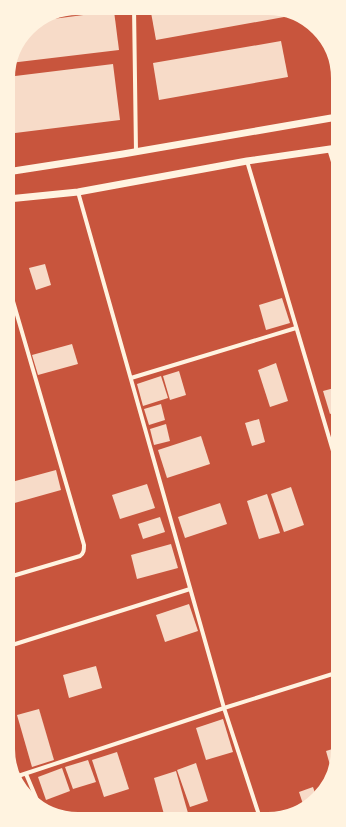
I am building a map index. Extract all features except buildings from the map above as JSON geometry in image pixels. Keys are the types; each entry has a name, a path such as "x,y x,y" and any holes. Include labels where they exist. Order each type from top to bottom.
{"street":[{"path":"134,14 136,152"},
{"path":"14,171 136,152 332,118"},
{"path":"14,198 78,192 247,161 332,148"},
{"path":"247,161 332,448"},
{"path":"78,192 224,708 258,813"},
{"path":"14,305 84,545 84,551 80,556 14,576"},
{"path":"131,378 296,328"},
{"path":"14,644 190,589"},
{"path":"20,776 224,708 332,674"},
{"path":"26,774 36,797"}]}
